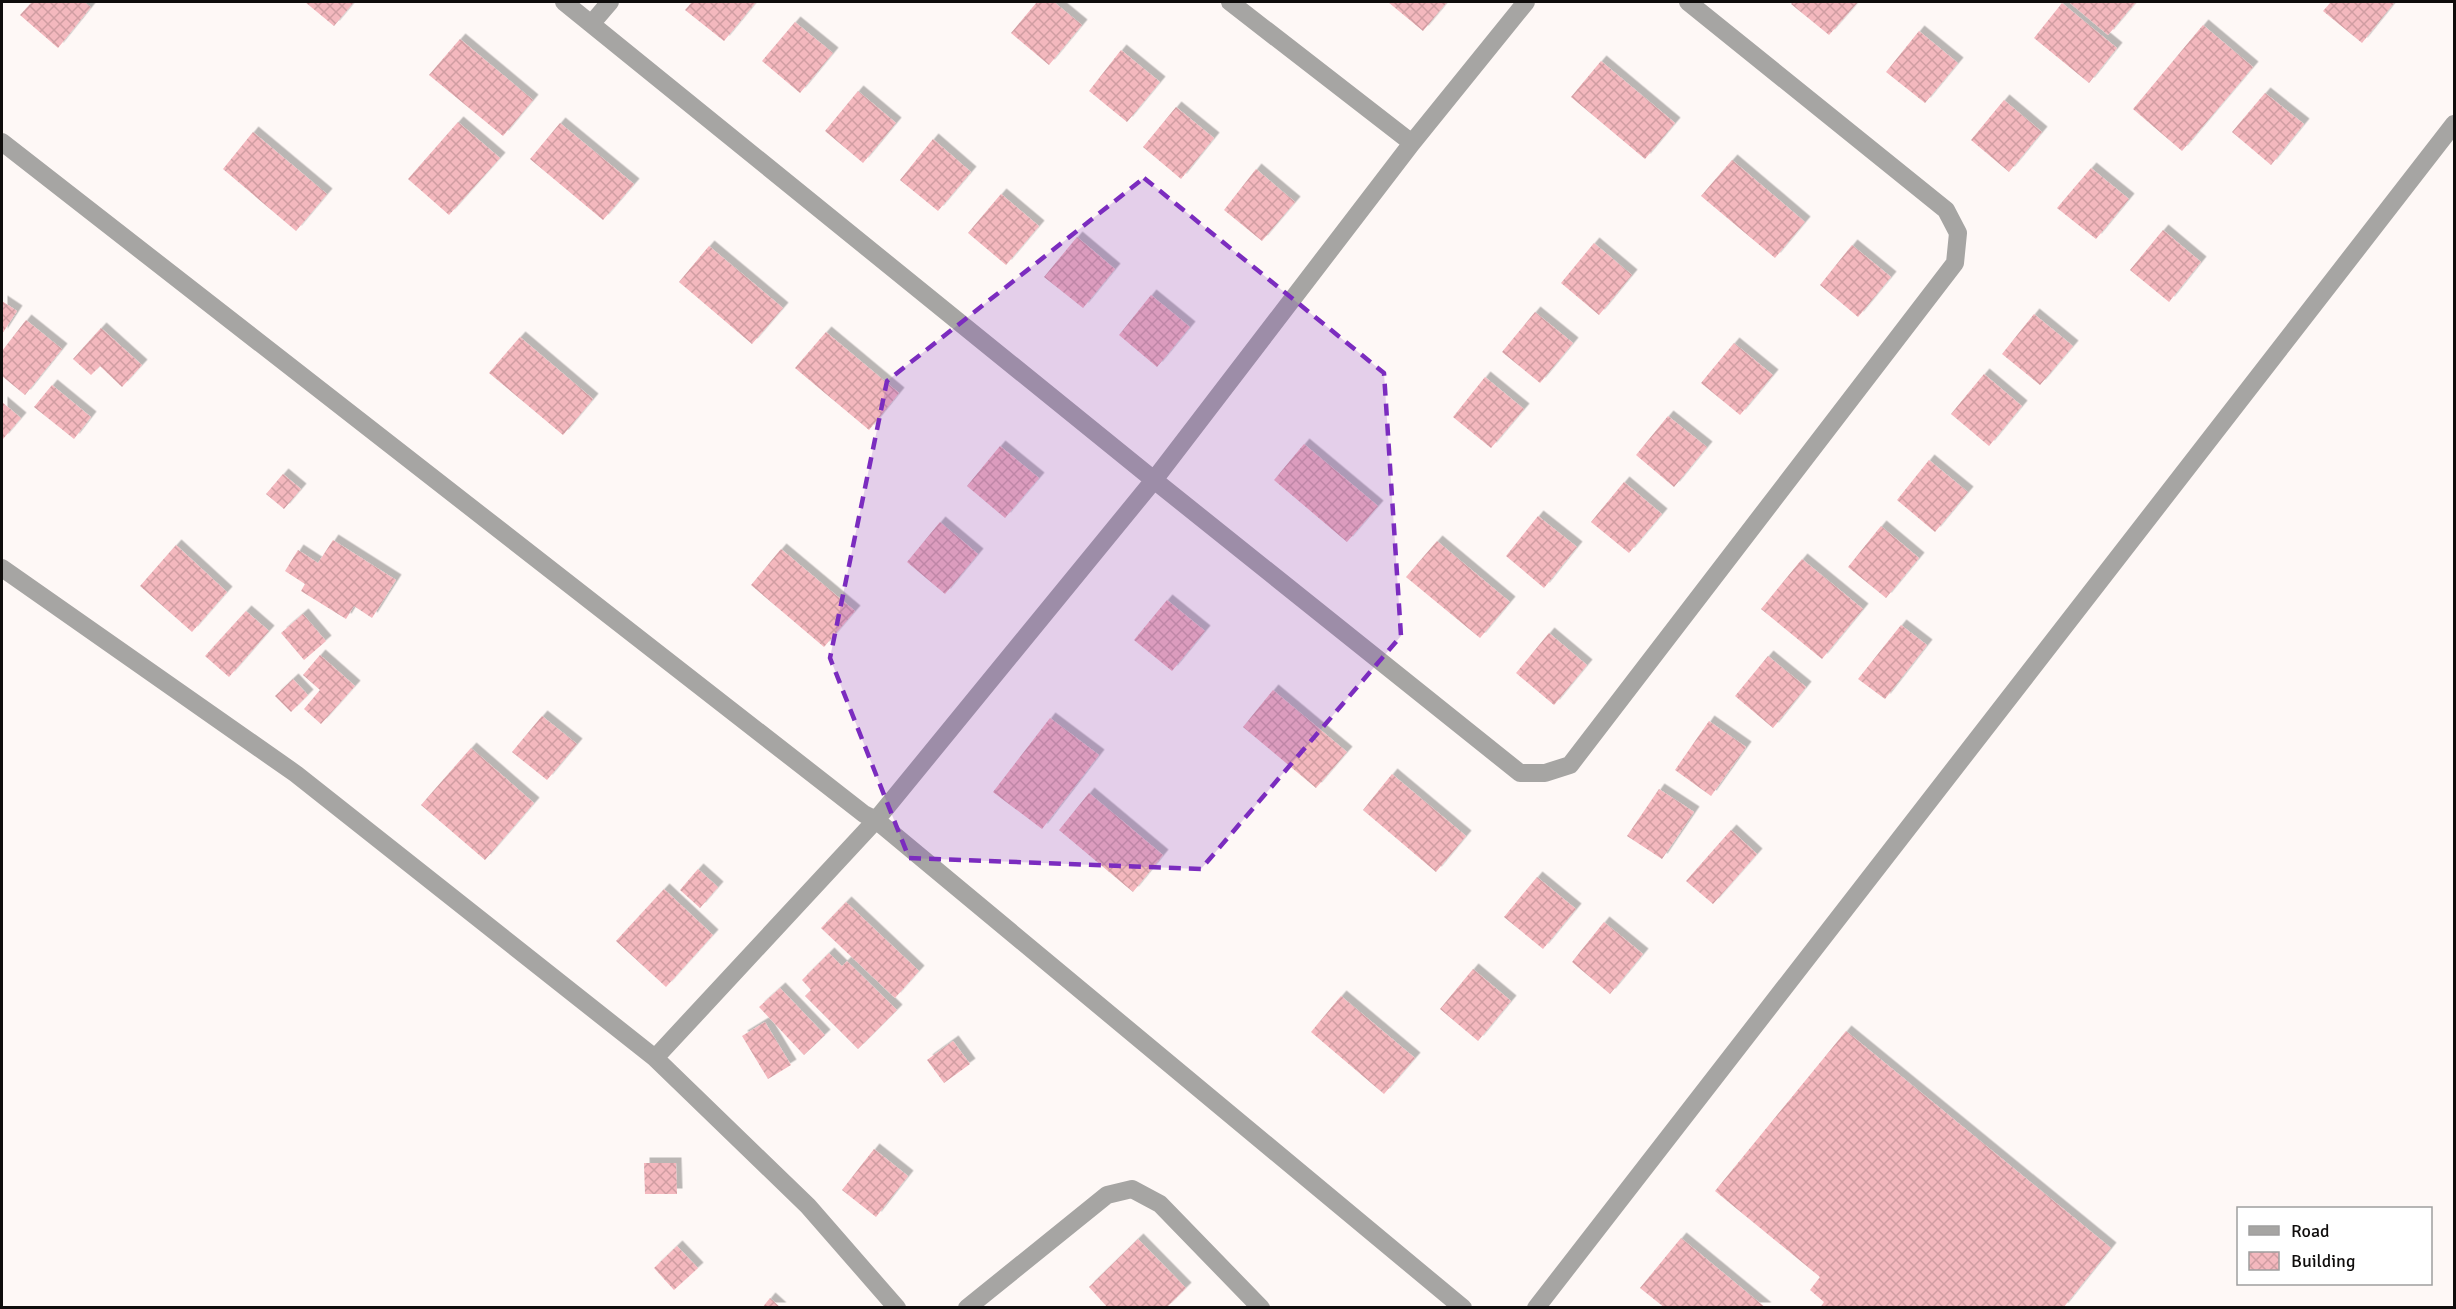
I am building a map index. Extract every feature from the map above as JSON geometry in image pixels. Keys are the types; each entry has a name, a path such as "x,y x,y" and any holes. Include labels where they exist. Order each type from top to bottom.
{"street":[{"path":"564,2 1154,480 1520,772 1545,773 1570,765 1955,263 1958,233 1946,210 1688,2"},
{"path":"592,23 610,2"},
{"path":"1230,2 1412,143"},
{"path":"655,1058 876,820 1154,480 1412,143 1526,2"},
{"path":"1536,1308 2454,124"},
{"path":"2,142 864,814 876,820 1463,1308"},
{"path":"2,568 296,774 655,1058 808,1206 897,1308"},
{"path":"967,1308 1107,1195 1132,1189 1160,1204 1261,1308"}],"highlighted area":[{"path":"1144,178 1384,373 1401,636 1201,869 909,858 830,658 887,381"}],"building":[{"path":"32,2 84,2 91,7 58,48 20,15"},
{"path":"305,2 354,2 334,26"},
{"path":"692,2 756,2 724,41 685,10"},
{"path":"1037,2 1054,2 1082,25 1049,65 1011,33"},
{"path":"1388,2 1447,2 1423,31"},
{"path":"1793,2 1858,2 1829,35 1791,4"},
{"path":"2071,2 2136,2 2108,35"},
{"path":"2331,2 2394,3 2362,43 2323,11"},
{"path":"2062,3 2117,48 2089,83 2034,38"},
{"path":"795,22 833,53 800,93 762,61"},
{"path":"2203,25 2253,67 2182,151 2133,109"},
{"path":"1919,31 1958,63 1925,103 1886,72"},
{"path":"460,39 533,100 503,136 429,75"},
{"path":"1121,50 1160,82 1127,122 1089,91"},
{"path":"1601,61 1675,123 1645,159 1571,97"},
{"path":"858,91 896,123 863,163 825,131"},
{"path":"2265,93 2304,124 2271,165 2232,132"},
{"path":"2004,100 2042,132 2009,172 1971,140"},
{"path":"1176,107 1214,138 1181,179 1143,147"},
{"path":"458,122 500,158 449,215 408,179"},
{"path":"560,123 634,184 603,220 530,159"},
{"path":"253,132 327,194 296,231 223,169"},
{"path":"933,139 971,172 938,211 900,180"},
{"path":"1732,160 1805,222 1775,258 1701,196"},
{"path":"2091,168 2129,199 2096,239 2057,208"},
{"path":"1256,169 1295,202 1262,241 1224,210"},
{"path":"1001,194 1039,226 1006,265 968,233"},
{"path":"2163,230 2201,262 2169,302 2130,270"},
{"path":"1077,237 1115,269 1083,308 1044,277"},
{"path":"1594,243 1632,275 1599,315 1561,283"},
{"path":"1852,245 1891,277 1858,317 1820,285"},
{"path":"709,246 783,308 752,344 679,282"},
{"path":"1151,295 1190,327 1157,367 1119,335"},
{"path":"2,301 17,311 2,334"},
{"path":"1535,312 1573,343 1540,383 1502,352"},
{"path":"2034,314 2073,346 2040,385 2002,354"},
{"path":"26,320 62,349 25,395 2,376 2,351"},
{"path":"101,328 142,365 122,387 100,366 91,375 73,359"},
{"path":"826,332 899,393 869,430 795,368"},
{"path":"520,337 593,399 563,435 489,373"},
{"path":"1734,343 1773,375 1740,415 1701,383"},
{"path":"1984,374 2022,406 1989,446 1951,414"},
{"path":"1485,377 1524,409 1491,448 1453,417"},
{"path":"52,385 91,417 74,439 34,407"},
{"path":"2,402 21,418 3,439 2,438"},
{"path":"1668,416 1707,447 1674,487 1636,455"},
{"path":"1304,444 1378,506 1347,542 1274,480"},
{"path":"1000,446 1039,478 1005,518 967,486"},
{"path":"1929,460 1968,492 1935,532 1897,500"},
{"path":"283,474 301,489 284,509 266,494"},
{"path":"1624,482 1662,514 1629,553 1591,522"},
{"path":"1538,516 1577,547 1544,588 1506,556"},
{"path":"940,522 978,554 945,594 907,562"},
{"path":"1881,526 1919,558 1886,598 1848,567"},
{"path":"333,540 396,580 372,618 354,606 346,619 301,591 305,584 285,571 298,550 318,563"},
{"path":"1437,541 1510,602 1480,638 1406,577"},
{"path":"176,545 227,592 192,632 140,586"},
{"path":"781,549 855,611 824,647 751,585"},
{"path":"1802,559 1863,609 1822,659 1761,609"},
{"path":"1167,600 1205,631 1172,671 1134,640"},
{"path":"246,611 269,631 229,677 205,656"},
{"path":"303,614 326,641 304,660 281,633"},
{"path":"1901,625 1927,645 1885,699 1858,679"},
{"path":"1549,633 1587,665 1554,705 1516,673"},
{"path":"320,655 355,686 321,724 304,709 320,690 303,675"},
{"path":"1768,656 1806,687 1773,728 1735,696"},
{"path":"293,679 308,695 291,712 275,696"},
{"path":"1273,690 1347,752 1316,788 1243,727"},
{"path":"542,716 577,744 547,780 512,752"},
{"path":"1050,718 1099,755 1042,829 993,792"},
{"path":"1709,721 1746,747 1711,796 1675,770"},
{"path":"471,748 534,803 485,860 421,805"},
{"path":"1392,774 1466,836 1436,872 1363,810"},
{"path":"1659,789 1694,812 1662,859 1627,836"},
{"path":"1089,793 1163,855 1133,892 1059,830"},
{"path":"1731,830 1757,854 1713,904 1686,881"},
{"path":"698,869 718,887 700,908 680,890"},
{"path":"1537,877 1576,909 1543,949 1504,917"},
{"path":"664,889 713,935 666,987 616,941"},
{"path":"846,902 919,971 895,998 821,928"},
{"path":"1604,922 1643,954 1610,994 1572,962"},
{"path":"829,953 842,966 847,961 897,1010 858,1049 805,996 811,990 802,980"},
{"path":"1473,969 1511,1001 1478,1041 1440,1009"},
{"path":"780,988 825,1035 804,1055 759,1007"},
{"path":"1341,996 1415,1058 1384,1094 1311,1032"},
{"path":"765,1022 791,1065 768,1079 742,1036"},
{"path":"1846,1031 2111,1248 2063,1308 1820,1308 1824,1302 1810,1290 1820,1277 1715,1191"},
{"path":"953,1041 970,1064 944,1083 927,1060"},
{"path":"874,1149 908,1176 876,1217 842,1190"},
{"path":"644,1163 676,1163 677,1194 645,1194"},
{"path":"1681,1238 1766,1308 1665,1308 1640,1288"},
{"path":"1138,1239 1186,1288 1166,1308 1108,1308 1089,1287"},
{"path":"677,1246 698,1268 674,1290 654,1268"},
{"path":"770,1298 781,1308 762,1308"}]}
